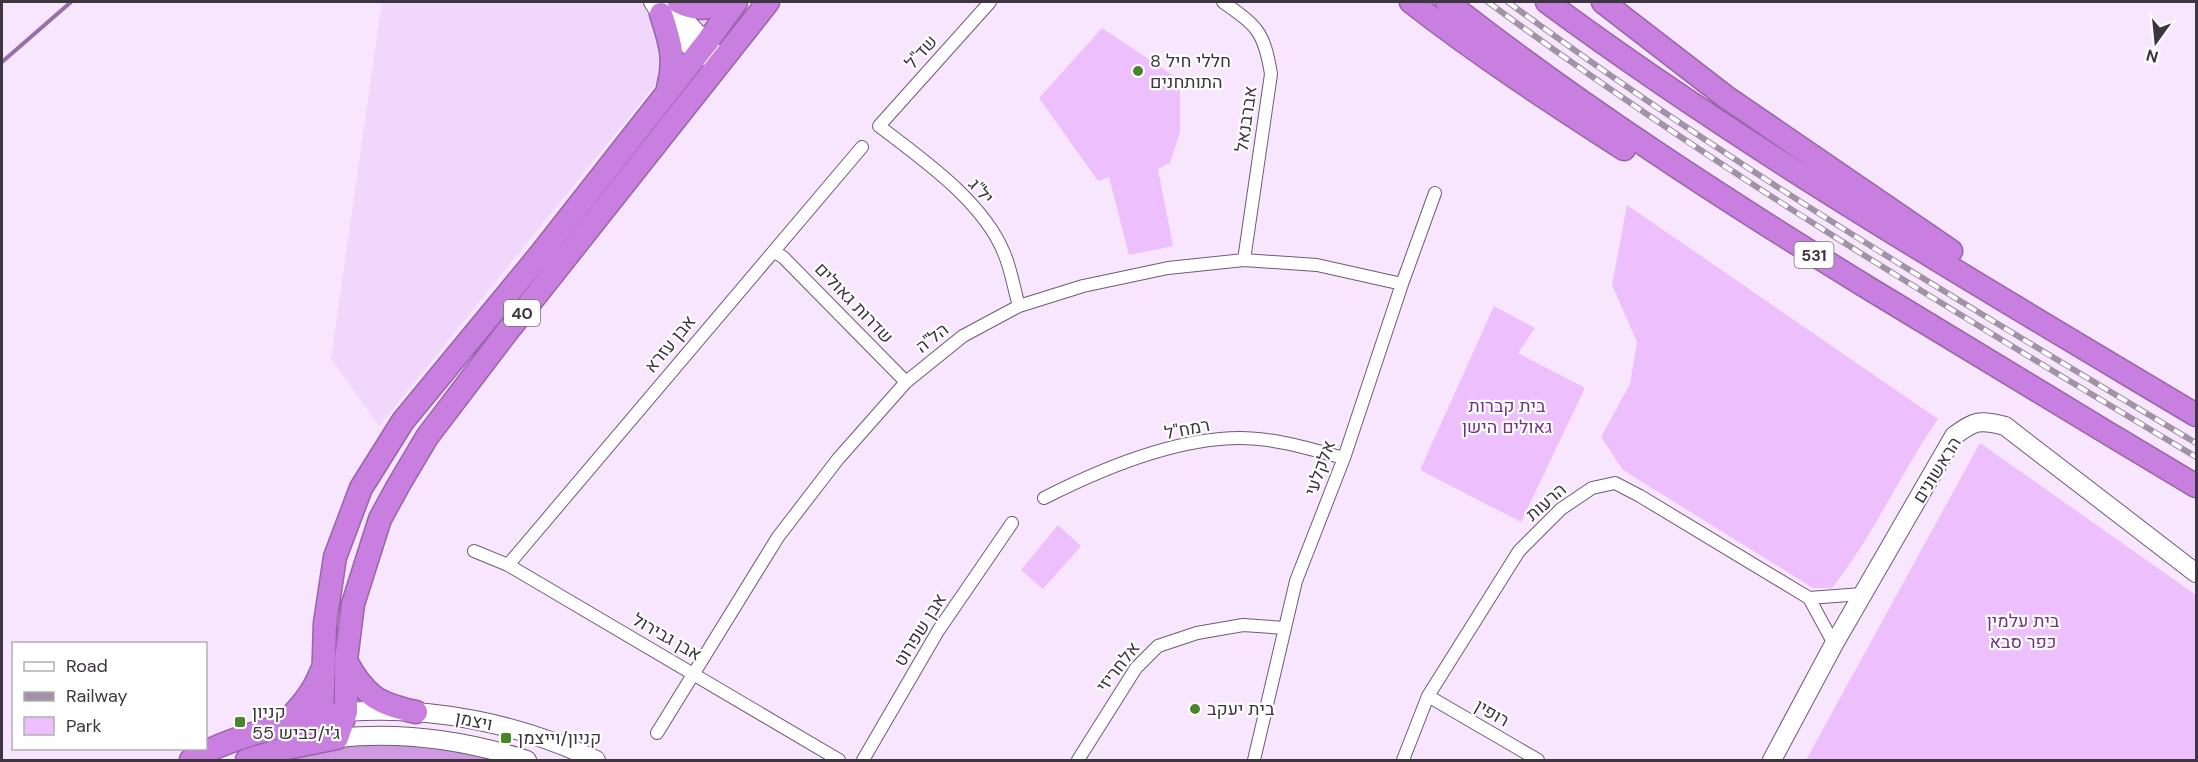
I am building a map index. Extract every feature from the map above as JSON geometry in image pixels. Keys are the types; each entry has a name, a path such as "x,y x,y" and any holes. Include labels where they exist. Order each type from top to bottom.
{"highway":[{"path":"666,94 671,76 672,53 666,5 700,8 734,2"},
{"name":"40","path":"280,728 309,696 318,678 322,666 325,623 335,557 361,488 403,421 539,256 666,94 734,2"},
{"name":"40","path":"337,738 346,712 346,660 353,604 380,519 427,437 503,337 768,2"},
{"path":"1411,2 1457,38 1538,94 1671,179 2013,376"},
{"name":"531","path":"1447,2 1558,85 1688,174 1795,243 2196,486"},
{"path":"1547,2 1653,77 1828,191 2196,415"},
{"path":"1603,2 1726,97 2127,374"},
{"path":"346,660 365,692 372,698 390,706 416,712"},
{"path":"247,760 287,748 337,738 322,717 322,666"},
{"path":"190,760 214,748 252,735 346,712"}],"street":[{"name":"שד\"ל","path":"879,126 990,2"},
{"name":"אברבנאל","path":"1223,2 1253,23 1267,49 1271,74 1244,260"},
{"path":"666,5 678,34 702,47 720,62"},
{"name":"יל\"ג","path":"879,126 933,167 966,198 988,225 1004,252 1018,306"},
{"name":"אבן עזרא","path":"508,566 862,147"},
{"name":"אלקלעי","path":"1254,760 1296,581 1344,458 1435,193"},
{"name":"שדרות גאולים","path":"774,252 783,256 906,382"},
{"name":"הל\"ה","path":"657,733 778,537 838,459 906,382 963,336 1018,306 1083,286 1168,268 1244,260 1317,265 1402,284"},
{"name":"הראשונים","path":"1772,760 1834,644 1954,436 1972,423 1990,422 2005,426 2196,573"},
{"name":"רמח\"ל","path":"1044,498 1082,479 1129,461 1193,443 1241,438 1290,444 1344,458"},
{"name":"הרעות","path":"1403,760 1428,696 1519,551 1561,509 1592,488 1615,483 1809,598"},
{"name":"אבן שפרוט","path":"863,760 938,632 1012,523"},
{"name":"אבן גבירול","path":"474,551 508,566 694,673 838,760"},
{"path":"1834,644 1809,598 1863,594"},
{"name":"אלחריזי","path":"1078,760 1136,668 1158,646 1197,633 1243,625 1285,628"},
{"name":"רופין","path":"1428,696 1538,760"},
{"name":"ויצמן","path":"346,712 416,712 500,725 596,760"},
{"name":"ויצמן","path":"337,738 385,735 421,737 471,744 527,760"}],"shaded area":[{"path":"382,2 722,2 379,426 331,359"},
{"path":"389,742 493,755 494,760 276,760 328,748"}],"green space":[{"path":"1102,28 1180,80 1180,132 1170,163 1158,169 1173,246 1129,255 1109,177 1098,181 1039,98"},
{"path":"1627,205 1938,419 1861,547 1832,588 1813,588 1623,470 1601,437 1630,384 1637,342 1612,285"},
{"name":"בית קברות גאולים הישן","path":"1494,306 1535,328 1518,353 1585,388 1521,522 1420,470"},
{"name":"בית עלמין כפר סבא","path":"1980,443 2196,595 2196,760 1806,760"},
{"path":"1058,525 1081,546 1043,589 1021,570"}],"waterway":[{"path":"2,62 71,2"}],"railway":[{"path":"1488,2 1573,64 1748,181 1926,294 2196,457"},
{"path":"1508,2 1591,62 1760,176 1933,285 2196,443"}],"place":[{"name":"8 חללי חיל התותחנים","path":"1138,71"},
{"name":"בית יעקב","path":"1195,709"},
{"name":"קניון ג׳י/כביש 55","path":"240,722"},
{"name":"קניון/וייצמן","path":"506,738"}]}
